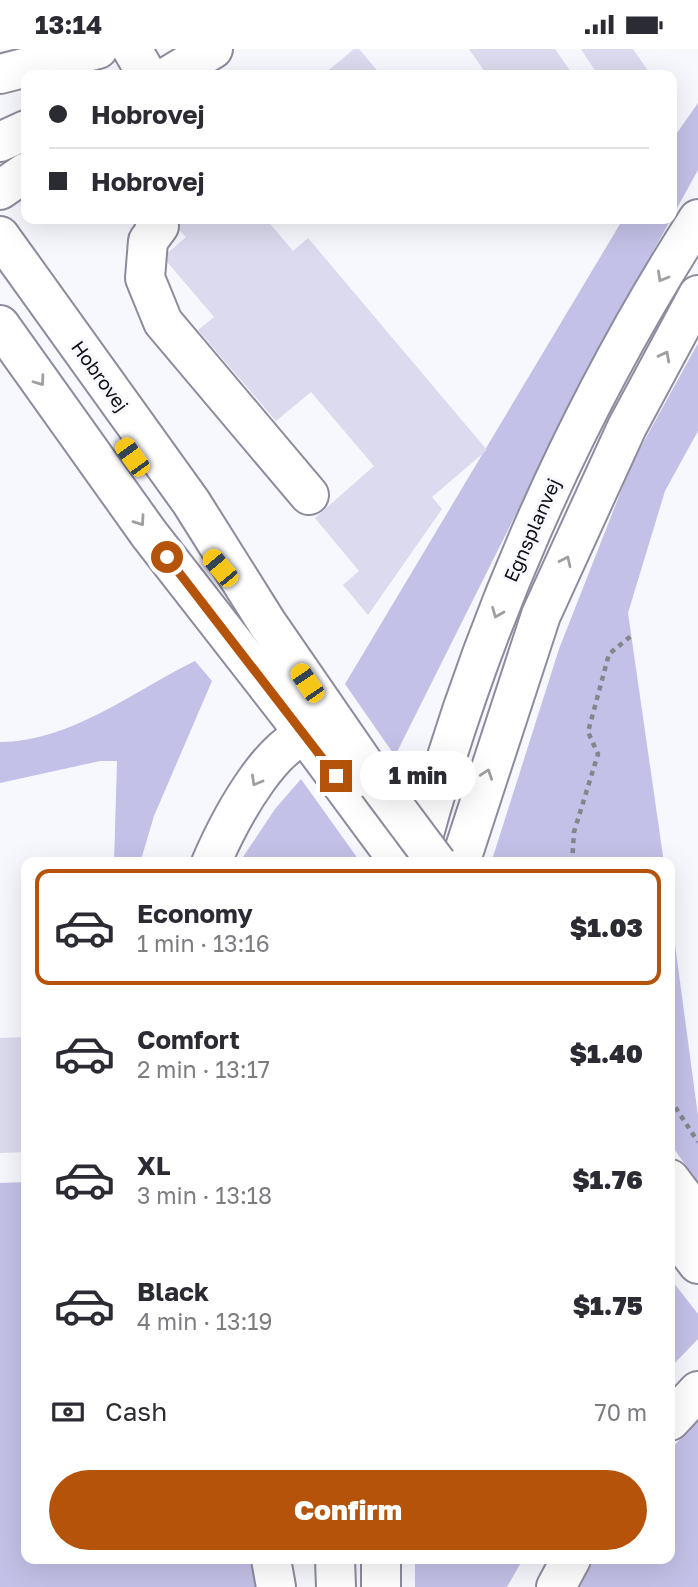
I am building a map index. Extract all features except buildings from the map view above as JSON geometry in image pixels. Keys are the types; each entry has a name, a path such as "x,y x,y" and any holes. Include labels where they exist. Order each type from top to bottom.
{"main road":[{"path":"0,74 98,49"},
{"path":"132,49 144,70"},
{"path":"178,70 213,49"},
{"path":"0,142 21,132"},
{"path":"0,190 21,175"},
{"name":"Egnsplanvej","path":"418,857 470,684 546,495 661,277 698,219"},
{"path":"158,224 159,226 148,241 145,278 163,322 309,495"},
{"name":"Hobrovej","path":"0,236 191,502 267,623 348,743 433,857"},
{"path":"0,274 174,513 267,623"},
{"path":"462,857 541,615 627,427 698,295"},
{"path":"0,325 149,534 304,733 396,857"},
{"path":"214,857 264,767 304,733 317,731 348,743"},
{"path":"675,1186 698,1216"},
{"path":"675,1234 698,1264"},
{"path":"675,1388 698,1364"},
{"path":"675,1416 698,1391"},
{"path":"272,1564 276,1587"},
{"path":"335,1564 336,1587"},
{"path":"381,1564 381,1587"},
{"path":"538,1587 550,1564"},
{"path":"556,1587 568,1564"}],"path":[{"path":"572,857 574,832 598,754 588,732 609,654 631,636"},
{"path":"675,1107 698,1142"}],"shaded area":[{"path":"698,103 698,170 677,208 677,133"},
{"path":"620,224 668,224 593,360 395,756 345,684"},
{"path":"698,343 698,431 665,491 628,613 663,857 493,857 559,649 632,463"},
{"path":"195,661 212,681 154,816 142,857 114,857 117,761 100,761 0,783 0,742 51,734 101,713"},
{"path":"301,779 357,857 243,857 275,809"},
{"path":"675,944 698,1116 698,1183 675,1150"},
{"path":"21,1182 21,1564 254,1564 258,1587 0,1587 0,1183"},
{"path":"675,1284 698,1314 698,1339 675,1363"},
{"path":"698,1420 698,1587 580,1587 592,1564 675,1564 675,1445"},
{"path":"415,1564 520,1564 507,1587 415,1587"}],"route":[{"path":"167,557 336,776"}]}
